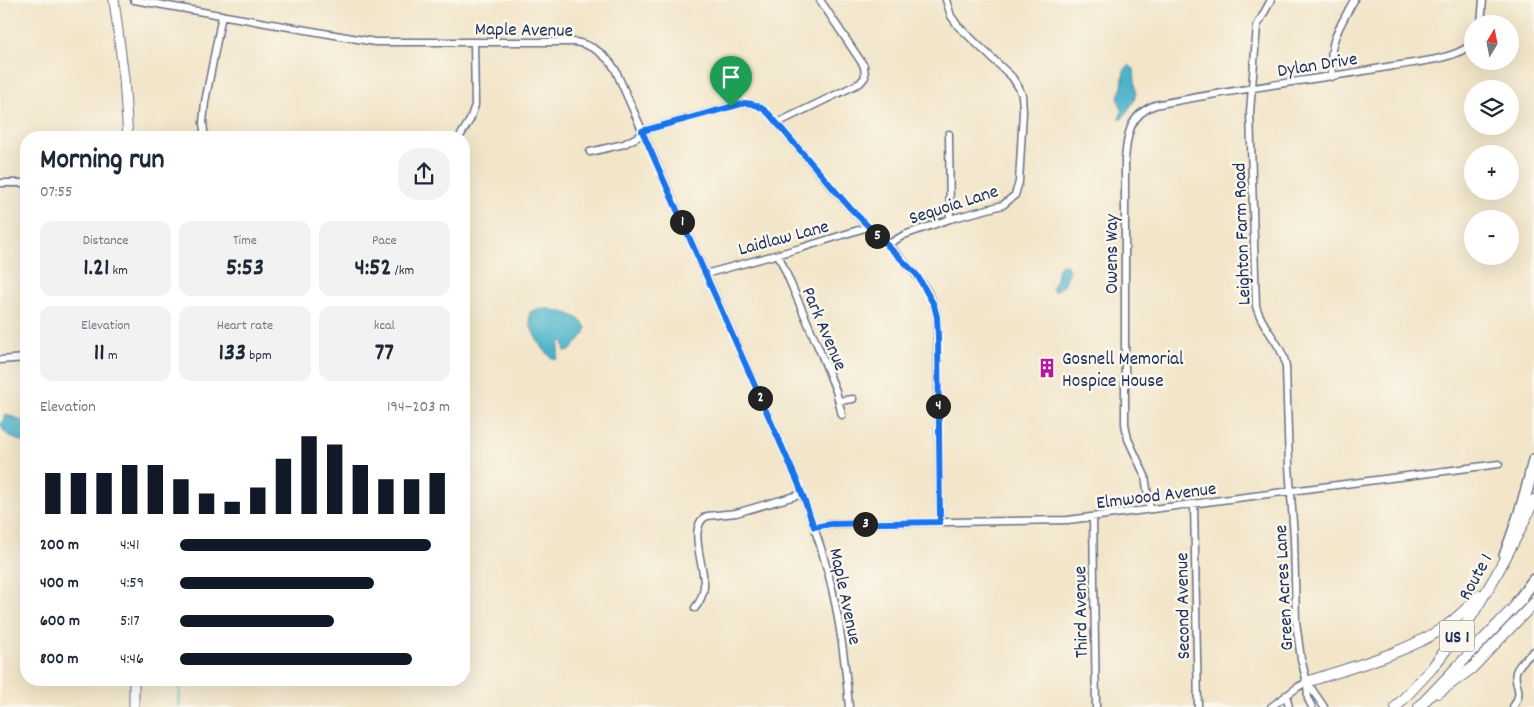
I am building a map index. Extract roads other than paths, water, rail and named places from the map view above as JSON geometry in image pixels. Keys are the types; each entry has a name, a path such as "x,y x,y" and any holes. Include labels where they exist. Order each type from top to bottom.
{"highway":[{"path":"1505,556 1530,481 1534,460"},
{"path":"1517,603 1534,580"}],"main road":[{"path":"114,0 124,78 128,131"},
{"name":"Route 1","path":"1396,707 1432,668 1471,618 1495,577 1534,500"},
{"path":"1307,682 1397,652 1432,635 1465,610 1495,577"},
{"name":"US 1","path":"1422,704 1534,587"},
{"path":"1422,704 1471,669 1534,603"},
{"path":"134,686 134,707"}],"street":[{"name":"Maple Avenue","path":"134,0 375,42 561,41 588,45 600,52 612,64 802,494 825,561 838,618 846,668 849,707"},
{"path":"777,123 860,83 864,77 864,66 820,0"},
{"name":"Sequoia Lane","path":"887,245 904,235 950,219 997,207 1009,201 1015,195 1019,182 1023,112 1022,95 1016,81 958,26 951,16 946,0"},
{"name":"Dylan Drive","path":"1271,0 1257,26 1252,88 1332,77 1446,57 1464,50"},
{"path":"1332,77 1331,54 1334,39 1340,24 1354,0"},
{"path":"1482,15 1483,0"},
{"path":"204,131 205,102 222,15"},
{"path":"463,131 470,120 475,105 474,42"},
{"name":"Leighton Farm Road","path":"1252,88 1250,131 1256,306 1263,323 1283,353 1286,363 1289,466 1292,492"},
{"name":"Owens Way","path":"1150,509 1145,476 1128,439 1125,424 1125,160 1127,137 1135,119 1150,107 1252,88"},
{"path":"590,152 624,144 643,132 745,103 759,106 769,114 868,227 917,275 929,295 936,313 938,337 940,522"},
{"path":"949,134 950,219"},
{"path":"0,184 20,183"},
{"name":"Laidlaw Lane","path":"705,274 868,227"},
{"name":"Park Avenue","path":"778,254 809,324 839,400 842,414"},
{"path":"0,360 20,358"},
{"path":"839,400 853,399"},
{"name":"Elmwood Avenue","path":"814,527 831,524 1054,521 1499,464"},
{"name":"Green Acres Lane","path":"1292,492 1296,622 1300,654 1307,682 1308,699 1312,707"},
{"path":"695,608 704,587 698,541 699,523 702,518 736,514 802,494"},
{"name":"Second Avenue","path":"1194,504 1198,707"},
{"name":"Third Avenue","path":"1093,517 1096,707"},
{"path":"1513,707 1518,695 1517,669 1534,651"},
{"path":"1271,707 1298,686 1307,682"},
{"name":"Green Acres Lane","path":"1307,682 1324,707"},
{"path":"1286,695 1289,707"}],"water":[{"path":"1128,66 1134,69 1136,92 1134,101 1122,119 1119,120 1122,110 1118,99 1124,70"},
{"path":"1061,264 1066,264 1069,273 1062,287 1054,292 1052,288 1058,267"},
{"path":"545,308 574,316 586,328 585,333 570,351 565,351 563,341 560,341 557,359 552,358 544,349 530,324 530,312"},
{"path":"5,415 20,420 20,441 11,437 1,425"}],"waterway":[{"path":"179,686 179,707"}],"place":[{"name":"Gosnell Memorial Hospice House","path":"1047,368"}]}
